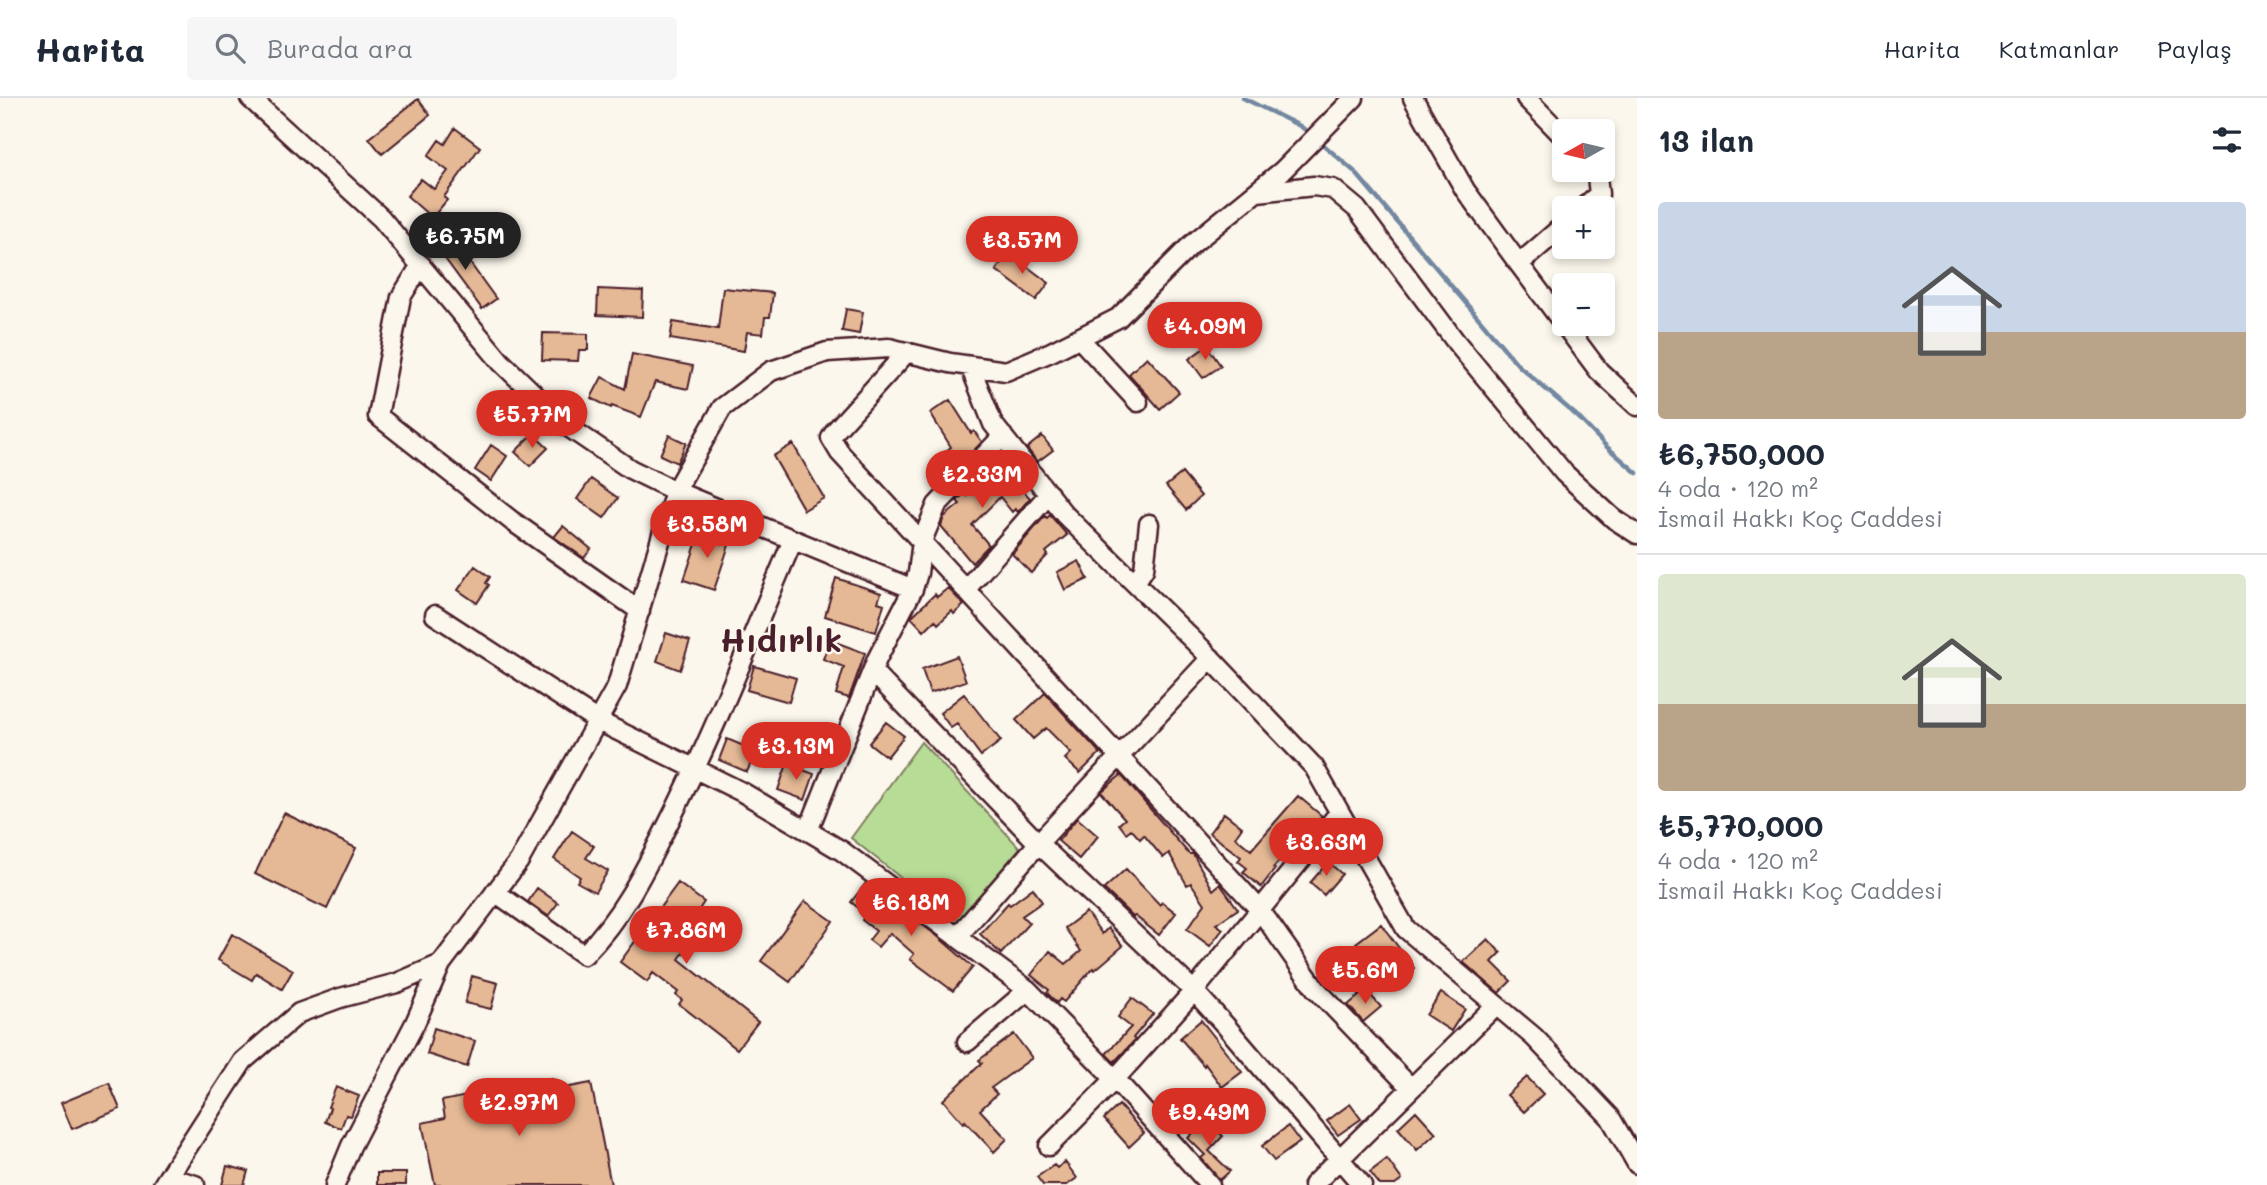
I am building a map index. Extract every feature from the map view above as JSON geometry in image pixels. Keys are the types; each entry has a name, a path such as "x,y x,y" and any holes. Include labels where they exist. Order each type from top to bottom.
{"street":[{"path":"250,98 381,218 501,362 566,426 630,469 675,491 913,589"},
{"path":"335,1185 351,1146 415,1023 441,964 519,860 617,686 675,491 722,408 771,371 827,352 889,348 1006,371 1051,352 1118,318 1191,245 1282,170 1354,98"},
{"path":"1413,98 1465,190 1600,370 1637,406"},
{"path":"1527,98 1552,124"},
{"path":"1256,192 1314,186 1333,189 1357,209 1456,342 1564,473 1614,519 1637,534"},
{"path":"1519,264 1552,235"},
{"path":"421,265 401,297 378,416 512,521 640,611"},
{"path":"1079,338 1138,402"},
{"path":"906,352 836,430 831,438 840,453 1260,910 1315,989 1410,1087"},
{"path":"970,366 993,424 1064,514 1211,659 1314,767 1406,929 1534,1037 1611,1117 1637,1164"},
{"path":"808,831 873,671 913,589 922,541 937,505 1003,436"},
{"path":"966,589 1049,494"},
{"path":"1135,583 1144,569 1149,524"},
{"path":"495,892 584,955 626,905 696,769 793,540"},
{"path":"435,615 598,720 741,792 842,850 1028,990 1115,1079 1210,1185"},
{"path":"957,937 1038,843 1211,659"},
{"path":"873,671 1038,843 1194,991 1362,1185"},
{"path":"1049,1146 1115,1079 1194,991 1339,813"},
{"path":"195,1185 165,1181 243,1061 299,1013 340,998 397,983 441,964"},
{"path":"967,1042 1028,990"},
{"path":"1313,1185 1496,1005"}],"green space":[{"path":"921,742 1020,848 959,919 951,918 851,838"}],"building":[{"path":"418,99 430,115 382,154 369,138"},
{"path":"455,128 480,147 444,197 447,200 432,218 407,196 421,179 434,189 448,171 428,156 439,140 445,144"},
{"path":"449,234 496,299 482,309 435,245"},
{"path":"1009,253 1049,283 1036,300 996,270"},
{"path":"723,288 773,293 770,317 765,317 763,334 747,332 744,351 670,339 673,322 718,329"},
{"path":"598,289 643,291 642,317 597,315"},
{"path":"846,309 863,312 859,334 842,331"},
{"path":"543,333 588,334 588,350 579,350 578,361 542,360"},
{"path":"1207,346 1221,366 1203,378 1189,359"},
{"path":"632,354 693,366 688,389 655,382 641,417 612,406 611,408 591,398 602,377 625,389"},
{"path":"1147,357 1179,392 1160,409 1129,374"},
{"path":"950,400 971,433 974,431 982,442 953,472 941,455 951,447 930,413"},
{"path":"533,434 548,448 530,466 515,452"},
{"path":"669,435 686,443 677,463 660,455"},
{"path":"1042,436 1053,450 1037,462 1027,448"},
{"path":"793,444 824,498 804,510 773,456"},
{"path":"491,445 507,456 491,481 475,470"},
{"path":"999,464 1030,498 1018,512 1015,509 1012,512 1000,497 972,525 989,545 972,563 941,526 944,517 960,504 957,501 964,493 967,496 982,482 980,479"},
{"path":"1182,473 1201,496 1186,510 1166,486"},
{"path":"591,479 618,498 604,518 577,499"},
{"path":"1050,515 1067,535 1046,552 1048,555 1031,573 1012,554 1045,516 1047,518"},
{"path":"563,526 591,549 584,558 554,537"},
{"path":"701,529 731,539 714,590 684,580"},
{"path":"1079,561 1088,579 1065,590 1057,572"},
{"path":"475,566 490,577 486,583 489,585 477,603 458,590"},
{"path":"836,578 881,593 878,602 884,604 876,632 825,616"},
{"path":"948,588 964,605 954,614 952,611 938,624 935,620 924,631 911,617 935,594 937,597"},
{"path":"666,633 690,641 680,670 657,661"},
{"path":"830,640 865,653 849,698 836,694 844,667 823,659"},
{"path":"957,656 966,681 930,693 922,669"},
{"path":"754,666 796,678 789,702 747,690"},
{"path":"1045,693 1100,753 1080,773 1065,759 1071,753 1046,728 1033,739 1016,720"},
{"path":"964,694 1001,741 981,756 957,724 951,728 940,713"},
{"path":"886,722 904,736 887,757 869,743"},
{"path":"727,739 756,751 747,772 719,760"},
{"path":"787,764 814,774 805,800 778,790"},
{"path":"1121,775 1189,854 1193,854 1213,890 1220,884 1238,909 1216,924 1223,929 1210,946 1187,929 1205,904 1191,883 1187,885 1169,853 1163,858 1144,835 1140,839 1131,829 1126,833 1119,824 1125,819 1101,792"},
{"path":"1298,796 1322,816 1273,868 1275,869 1261,887 1243,872 1247,868 1238,861 1241,857 1209,833 1224,813 1242,827 1235,837 1251,850"},
{"path":"284,813 356,848 327,909 255,874"},
{"path":"1077,818 1098,836 1079,859 1058,841"},
{"path":"572,831 594,846 586,858 608,871 595,892 577,882 580,877 554,859"},
{"path":"1328,862 1342,874 1324,895 1310,883"},
{"path":"1126,869 1160,905 1162,902 1176,913 1159,935 1133,917 1104,889"},
{"path":"678,883 704,902 698,911 708,919 679,959 758,1022 737,1049 679,1004 682,1000 676,995 678,992 653,973 647,982 620,962"},
{"path":"866,883 936,935 973,967 953,991 910,959 914,954 890,933 878,947 869,940 876,931 862,920 866,914 851,902"},
{"path":"537,888 558,903 548,916 528,902"},
{"path":"1033,888 1042,902 1022,916 1029,923 1001,954 980,934 1008,903 1010,905"},
{"path":"805,901 833,921 790,982 761,961"},
{"path":"1086,912 1102,934 1108,928 1123,946 1095,970 1093,968 1064,1002 1060,999 1057,1003 1047,993 1049,990 1031,975 1050,951 1066,964 1081,951 1065,928"},
{"path":"1381,924 1414,968 1396,982 1376,955 1368,960 1356,943"},
{"path":"232,934 293,970 282,989 256,973 252,980 218,960"},
{"path":"1488,939 1501,953 1492,962 1511,981 1499,993 1463,962"},
{"path":"472,976 498,983 491,1009 465,1003"},
{"path":"1366,990 1381,1007 1363,1022 1348,1005"},
{"path":"1441,993 1465,1009 1451,1031 1426,1015"},
{"path":"1132,998 1153,1014 1133,1038 1135,1040 1114,1062 1106,1054 1131,1027 1118,1017"},
{"path":"1201,1020 1242,1072 1222,1087 1180,1038"},
{"path":"434,1028 475,1041 467,1067 427,1054"},
{"path":"1014,1034 1032,1058 991,1088 997,1094 980,1110 1007,1139 994,1152 943,1100 982,1063 979,1060"},
{"path":"1527,1077 1543,1094 1524,1112 1507,1095"},
{"path":"552,1079 554,1090 591,1083 611,1185 435,1185 422,1123 445,1118 442,1101"},
{"path":"109,1083 120,1109 72,1129 61,1103"},
{"path":"336,1087 359,1096 351,1116 346,1115 341,1128 325,1122"},
{"path":"1350,1104 1361,1119 1338,1135 1327,1121"},
{"path":"1119,1105 1144,1133 1129,1147 1104,1119"},
{"path":"1416,1111 1436,1133 1417,1150 1398,1128"},
{"path":"1206,1120 1223,1136 1209,1151 1230,1171 1220,1180 1201,1158 1205,1155 1188,1138"},
{"path":"1288,1126 1300,1142 1274,1161 1262,1146"},
{"path":"1387,1159 1402,1180 1395,1185 1380,1185 1370,1172"},
{"path":"1065,1162 1077,1178 1067,1185 1043,1185 1037,1177 1054,1165 1057,1168"},
{"path":"227,1166 248,1171 244,1185 222,1185"},
{"path":"377,1173 406,1173 406,1185 377,1185"}],"waterway":[{"path":"1243,98 1300,126 1312,135"},
{"path":"1319,141 1355,172 1519,366 1637,473"}],"district":[{"name":"Hıdırlık","path":"781,639"}]}
